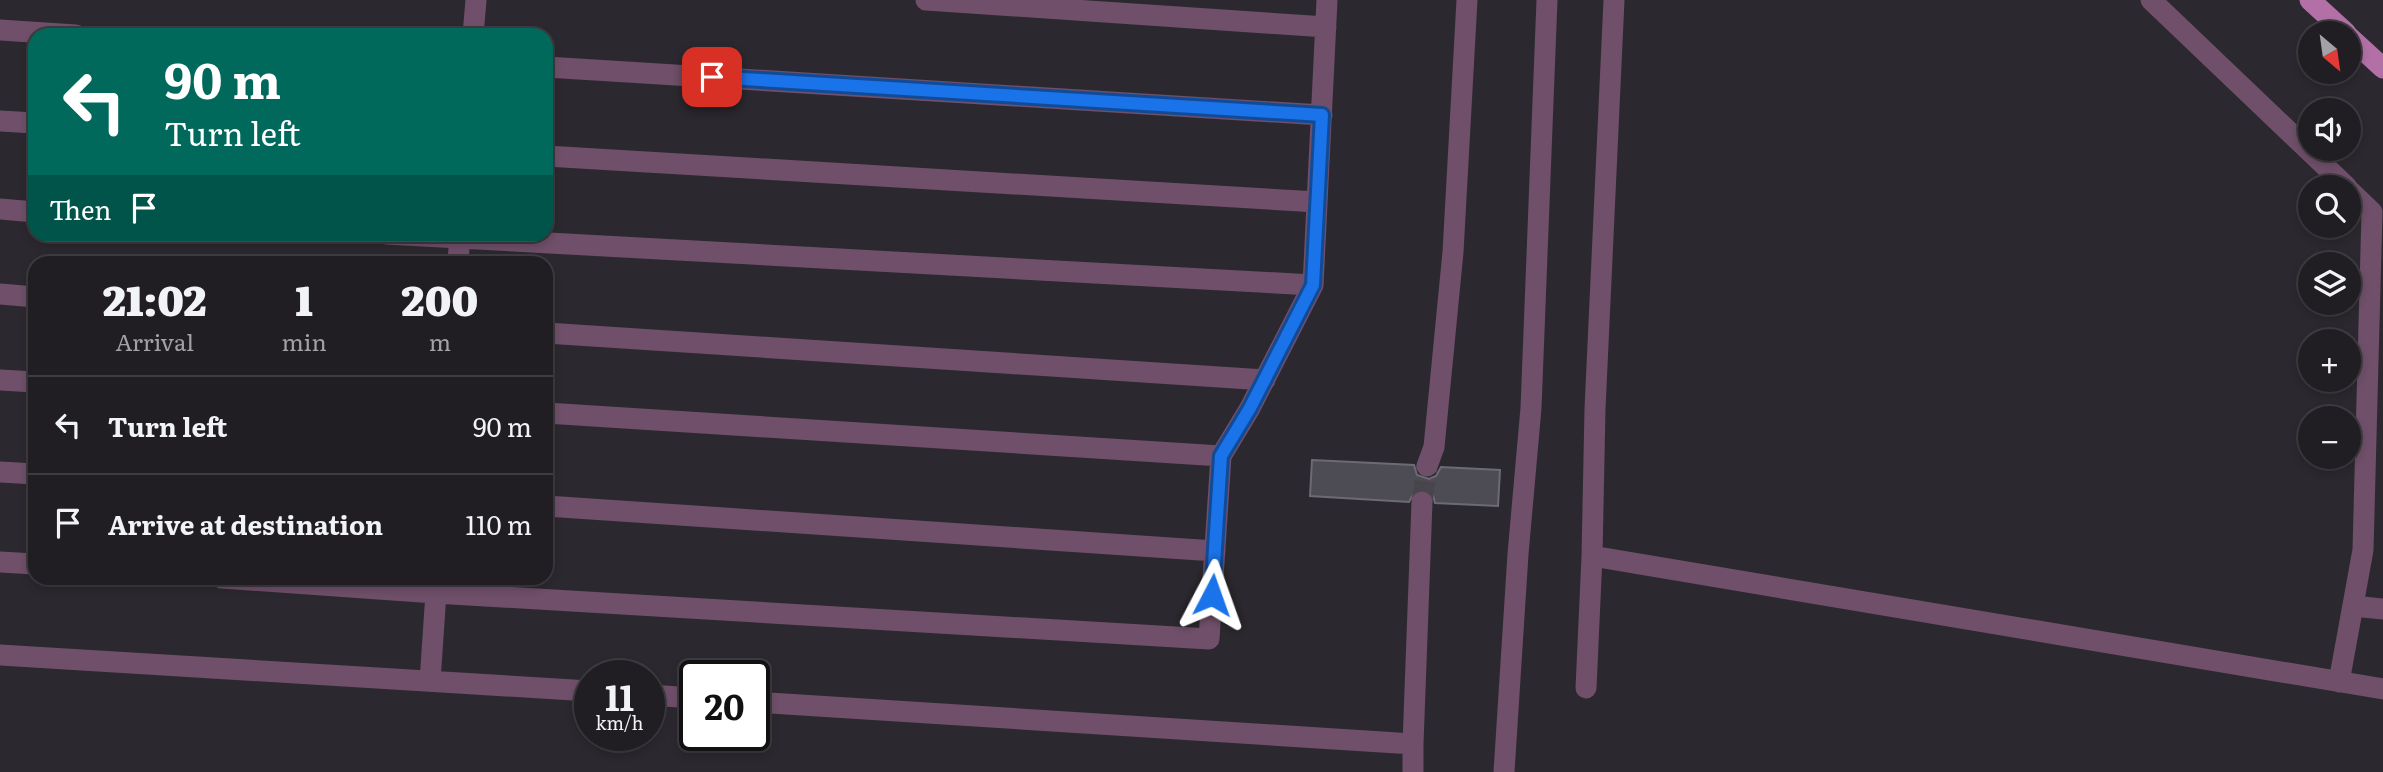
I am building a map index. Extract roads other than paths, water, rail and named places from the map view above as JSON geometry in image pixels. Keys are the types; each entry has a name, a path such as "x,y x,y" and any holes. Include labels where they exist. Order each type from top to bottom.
{"main road":[{"path":"2310,0 2333,21"},
{"path":"2361,47 2383,68"}],"lane":[{"path":"474,28 476,0"},
{"path":"926,0 1326,27"},
{"path":"430,681 436,585 1209,639 1221,456 1265,380 1313,285 1327,0"},
{"path":"1427,466 1434,447 1453,252 1466,0"},
{"path":"1504,772 1518,554 1531,408 1547,0"},
{"path":"1586,688 1595,409 1614,0"},
{"path":"2151,0 2334,175"},
{"path":"0,30 28,32"},
{"path":"553,67 1322,115"},
{"path":"0,121 28,123"},
{"path":"553,156 1317,202"},
{"path":"2339,682 2363,551 2372,212 2361,201"},
{"path":"0,209 28,211"},
{"path":"549,242 1313,285"},
{"path":"0,295 28,297"},
{"path":"553,333 1265,380"},
{"path":"0,380 28,382"},
{"path":"553,413 1221,456"},
{"path":"0,472 28,474"},
{"path":"1413,772 1422,502"},
{"path":"553,506 1215,551"},
{"path":"1592,556 2383,689"},
{"path":"0,562 28,564"},
{"path":"2353,606 2383,609"},
{"path":"0,655 574,690"},
{"path":"770,703 1413,744"}],"tunnel":[{"path":"1422,502 1427,466"}]}
